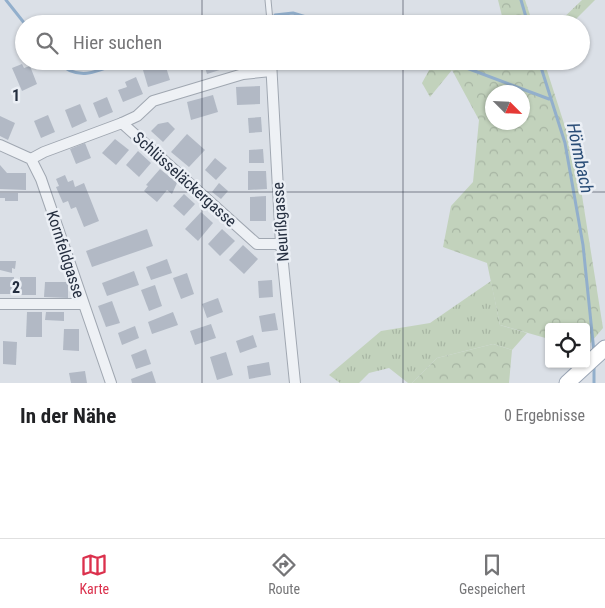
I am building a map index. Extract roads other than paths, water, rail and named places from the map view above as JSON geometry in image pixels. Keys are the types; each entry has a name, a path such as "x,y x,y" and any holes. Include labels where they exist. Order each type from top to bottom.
{"main road":[{"path":"567,383 605,348"}],"street":[{"path":"122,123 137,116 153,101 257,70"},
{"name":"Neurißgasse","path":"271,70 281,244 295,383"},
{"name":"Schlüsseläckergasse","path":"31,159 44,152 122,123 257,244 281,244"},
{"path":"0,145 31,159"},
{"name":"Kornfeldgasse","path":"31,159 42,179 111,383"},
{"path":"0,304 83,304"}],"lane":[{"path":"268,0 269,15"}],"waterway":[{"path":"6,0 18,15"},
{"name":"Hörmbach","path":"521,0 525,15"},
{"path":"275,15 293,13 300,15"},
{"path":"69,70 81,73 100,70"},
{"path":"472,70 549,99"},
{"name":"Hörmbach","path":"542,70 565,143 583,245 594,352"},
{"name":"Hörmbach","path":"594,366 594,383"}]}
